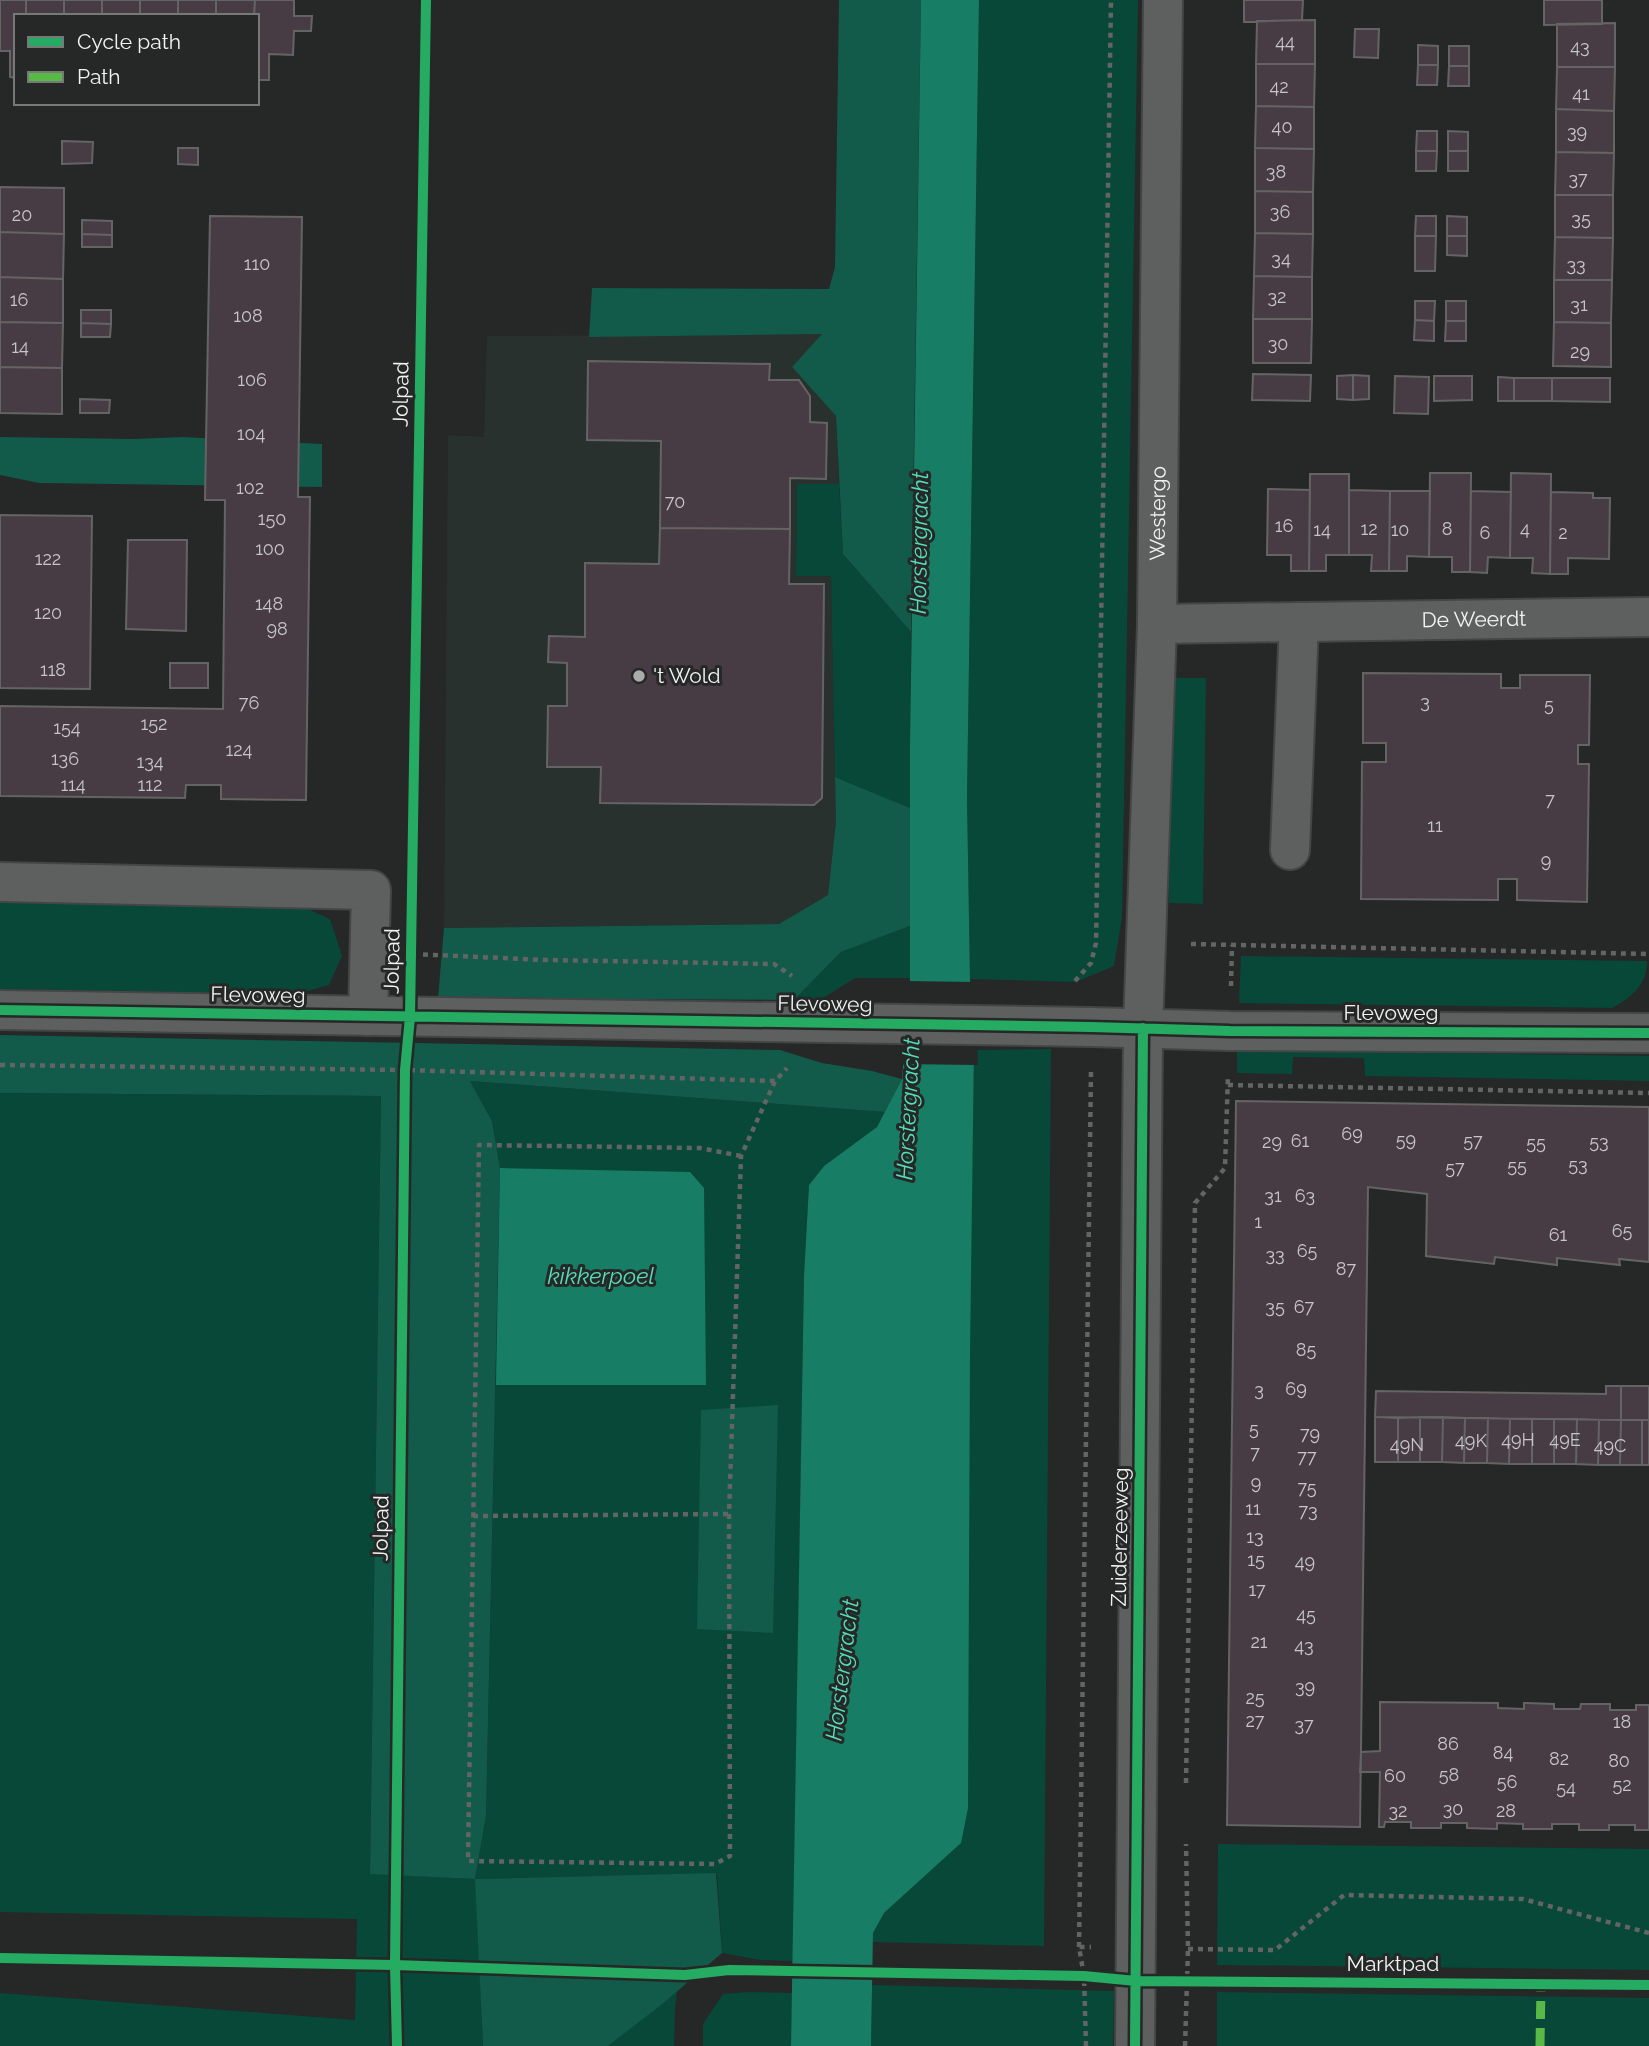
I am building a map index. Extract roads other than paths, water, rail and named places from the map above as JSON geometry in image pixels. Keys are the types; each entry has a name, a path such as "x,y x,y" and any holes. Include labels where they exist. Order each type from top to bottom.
{"street":[{"name":"Westergo","path":"1143,1028 1157,624 1163,0"},
{"name":"De Weerdt","path":"1157,624 1649,617"},
{"path":"1290,850 1299,622"},
{"path":"0,882 371,890 368,1016"},
{"name":"Flevoweg","path":"0,1010 1230,1031 1649,1033"},
{"name":"Zuiderzeeweg","path":"1135,2046 1143,1028"}],"water":[{"name":"Horstergracht","path":"921,0 979,0 967,798 974,1050 968,1808 961,1843 884,1913 873,1933 871,2046 791,2046 804,1276 809,1185 824,1166 877,1127 902,1079 910,978 910,744"},
{"name":"kikkerpoel","path":"500,1168 690,1172 704,1188 706,1385 496,1385"}],"place":[{"name":"'t Wold","path":"639,676"}]}
